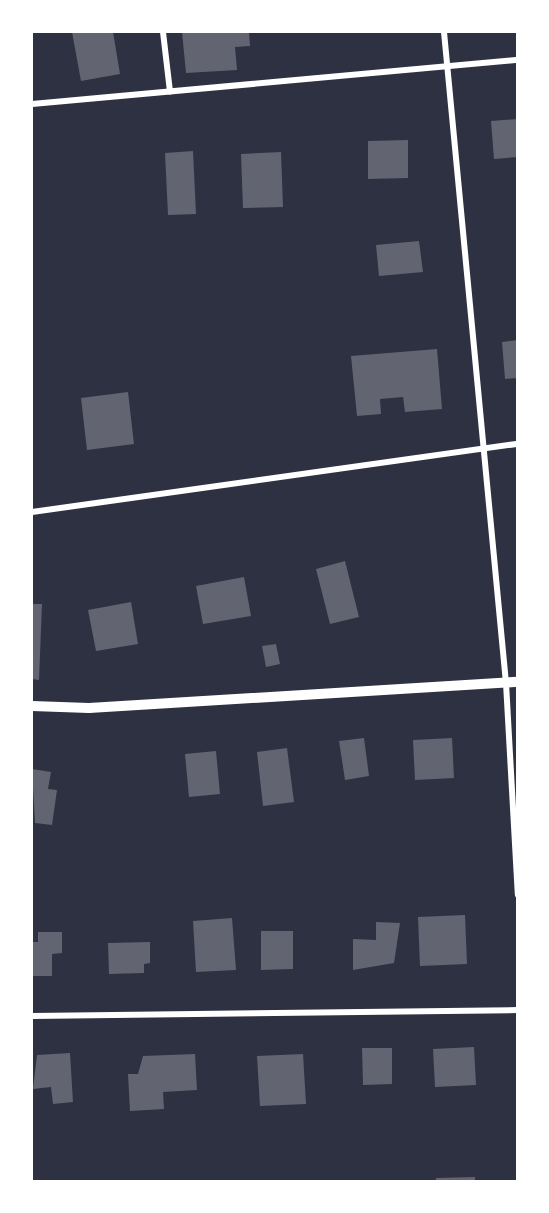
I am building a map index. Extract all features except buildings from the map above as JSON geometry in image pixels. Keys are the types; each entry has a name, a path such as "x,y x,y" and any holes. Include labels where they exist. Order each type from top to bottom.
{"street":[{"path":"163,32 170,92"},
{"path":"444,32 483,449 512,683 518,894"},
{"path":"32,104 518,60"},
{"path":"32,512 518,444"},
{"path":"32,706 89,708 512,683"},
{"path":"32,1017 518,1010"}]}
